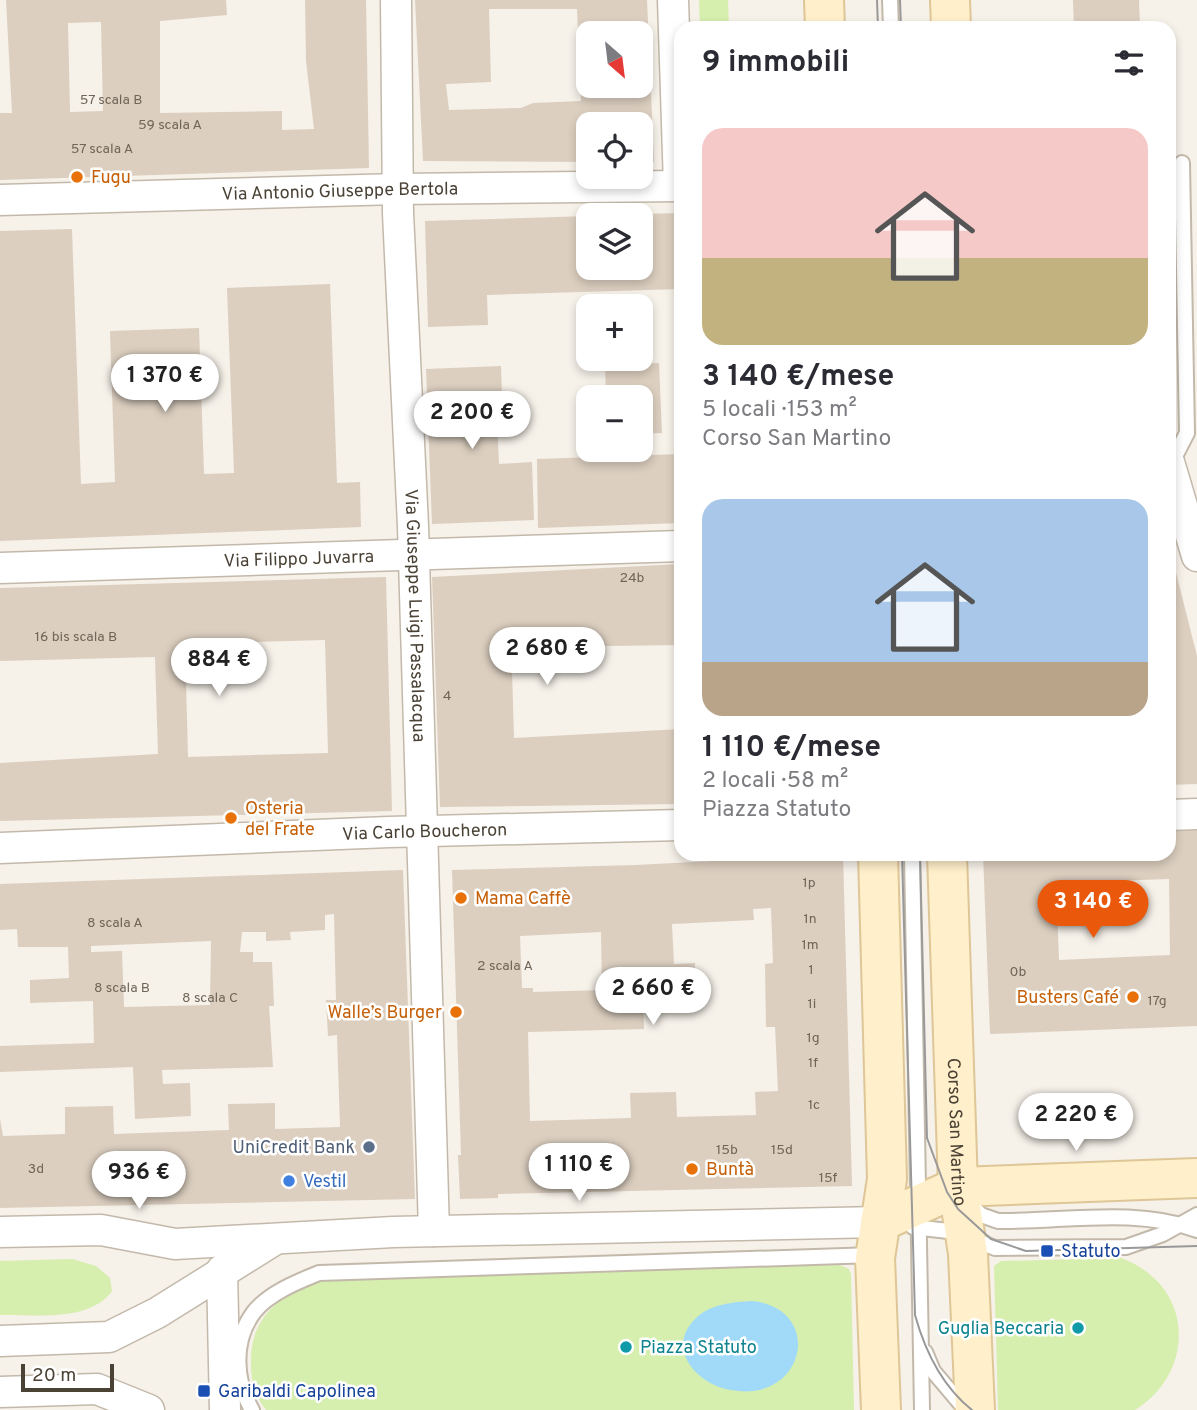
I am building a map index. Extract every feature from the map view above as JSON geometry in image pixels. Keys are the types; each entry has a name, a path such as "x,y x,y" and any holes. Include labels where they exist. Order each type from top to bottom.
{"main road":[{"path":"824,0 825,21"},
{"path":"950,0 951,21"},
{"name":"Corso San Martino","path":"879,861 922,1213 975,1410"},
{"name":"Corso San Martino","path":"881,1410 922,1213 947,861"},
{"path":"922,1213 1197,1178"}],"street":[{"name":"Via Giuseppe Luigi Passalacqua","path":"396,0 398,189 414,555 420,832 434,1231"},
{"path":"673,0 674,27"},
{"name":"Via Antonio Giuseppe Bertola","path":"0,200 398,189 674,186"},
{"path":"1176,493 1186,542"},
{"name":"Via Filippo Juvarra","path":"0,568 674,546"},
{"path":"1176,815 1197,814"},
{"name":"Via Carlo Boucheron","path":"0,848 674,825"},
{"path":"0,1232 101,1230 175,1244 280,1236 922,1213"},
{"path":"0,1341 109,1337 157,1313 280,1236"},
{"path":"222,1270 225,1410"},
{"path":"0,1392 97,1389 149,1410"}],"lane":[{"path":"890,0 891,21"},
{"path":"1176,452 1186,433 1182,163"},
{"name":"Corso San Martino","path":"912,861 922,1213"},
{"path":"251,1410 241,1391 237,1360 253,1313 276,1293 319,1273 973,1209 998,1221 1137,1217 1182,1224 1197,1230"},
{"path":"922,1213 996,1248 1092,1249 1126,1247 1197,1215"},
{"path":"922,1213 922,1410"},
{"path":"922,1344 933,1371 966,1410"}],"green space":[{"path":"699,0 728,0 729,21 700,21"},
{"path":"1121,1258 1145,1271 1163,1288 1174,1308 1179,1330 1177,1352 1169,1374 1155,1393 1135,1410 998,1410 994,1266 1001,1261"},
{"path":"72,1259 96,1266 110,1278 112,1291 102,1301 90,1308 60,1315 0,1315 0,1261"},
{"path":"840,1265 849,1269 851,1274 854,1410 266,1410 253,1383 252,1347 263,1319 284,1298 327,1279"}],"water":[{"path":"752,1301 775,1307 790,1320 797,1336 797,1353 790,1370 776,1383 756,1390 719,1387 707,1381 689,1364 683,1342 687,1330 696,1318 708,1310 730,1303"}],"building":[{"path":"6,0 226,0 227,15 160,21 160,113 282,111 282,130 314,129 306,61 305,0 366,0 369,168 0,180 0,113 12,113","holes":["101,22 103,111 70,112 68,23"]},
{"path":"415,0 647,0 648,21 578,21 577,9 489,9 491,82 446,84 449,110 521,108 533,103 581,101 581,98 651,98 652,112 576,112 576,162 423,161"},
{"path":"1073,0 1139,0 1140,21 1074,21"},
{"path":"674,213 674,289 487,295 488,325 428,327 425,221 576,216 576,280 653,280 653,214"},
{"path":"72,229 81,484 115,482 110,331 199,328 204,474 234,473 227,288 330,284 337,483 360,482 361,527 0,541 0,231"},
{"path":"653,363 659,363 662,433 653,433 653,385 606,385 605,371 653,371"},
{"path":"501,366 502,396 496,396 499,464 532,462 534,520 432,524 426,369"},
{"path":"674,454 674,523 538,528 537,459 576,458 576,462 653,462 653,455"},
{"path":"674,564 674,645 535,647 536,636 511,636 514,738 674,729 674,804 440,807 432,577"},
{"path":"1176,573 1197,656 1197,784 1176,785"},
{"path":"386,577 392,811 0,821 0,763 158,754 155,657 0,661 0,588","holes":["325,640 328,753 188,757 185,644"]},
{"path":"1197,828 1197,1026 990,1034 983,861 1176,861 1176,830","holes":["1169,879 1170,955 1059,960 1056,883"]},
{"path":"711,861 843,861 852,1186 498,1194 498,1198 460,1199 452,870","holes":["771,908 773,963 765,964 766,1027 775,1027 778,1091 755,1092 756,1115 677,1117 676,1092 630,1093 631,1118 530,1121 528,1032 644,1029 643,1002 657,1002 658,1007 693,1006 695,963 674,964 672,924 754,920 753,909","601,932 602,990 533,992 533,988 522,988 520,936"]},
{"path":"403,870 415,1199 0,1208 0,1119 3,1136 65,1134 65,1107 113,1106 114,1134 229,1130 228,1104 275,1103 275,1129 340,1127 337,1035 328,1036 326,1000 336,1000 334,914 325,915 325,930 290,932 291,940 266,941 266,932 242,932 240,952 253,952 253,962 272,962 274,1006 269,1006 273,1067 162,1070 163,1084 190,1083 191,1116 135,1119 133,1067 0,1072 0,1046 94,1043 93,1001 30,1003 30,980 69,978 68,947 18,947 17,929 0,930 0,884","holes":["211,941 210,1005 124,1007 122,951 91,952 91,946"]}],"tram line":[{"path":"877,0 878,21"},
{"path":"900,0 901,21"},
{"path":"902,861 915,1315 936,1367 952,1391 972,1410"},
{"path":"920,861 927,1138 947,1192 958,1209 991,1239 1026,1251 1197,1246"}],"place":[{"name":"Fugu","path":"77,177"},
{"name":"Osteria del Frate","path":"231,818"},
{"name":"Mama Caffè","path":"461,898"},
{"name":"Busters Café","path":"1133,997"},
{"name":"Walle’s Burger","path":"456,1012"},
{"name":"UniCredit Bank","path":"369,1147"},
{"name":"Buntà","path":"692,1169"},
{"name":"Vestil","path":"289,1181"},
{"name":"Statuto","path":"1047,1251"},
{"name":"Guglia Beccaria","path":"1078,1328"},
{"name":"Piazza Statuto","path":"626,1347"},
{"name":"Garibaldi Capolinea","path":"204,1391"}]}
